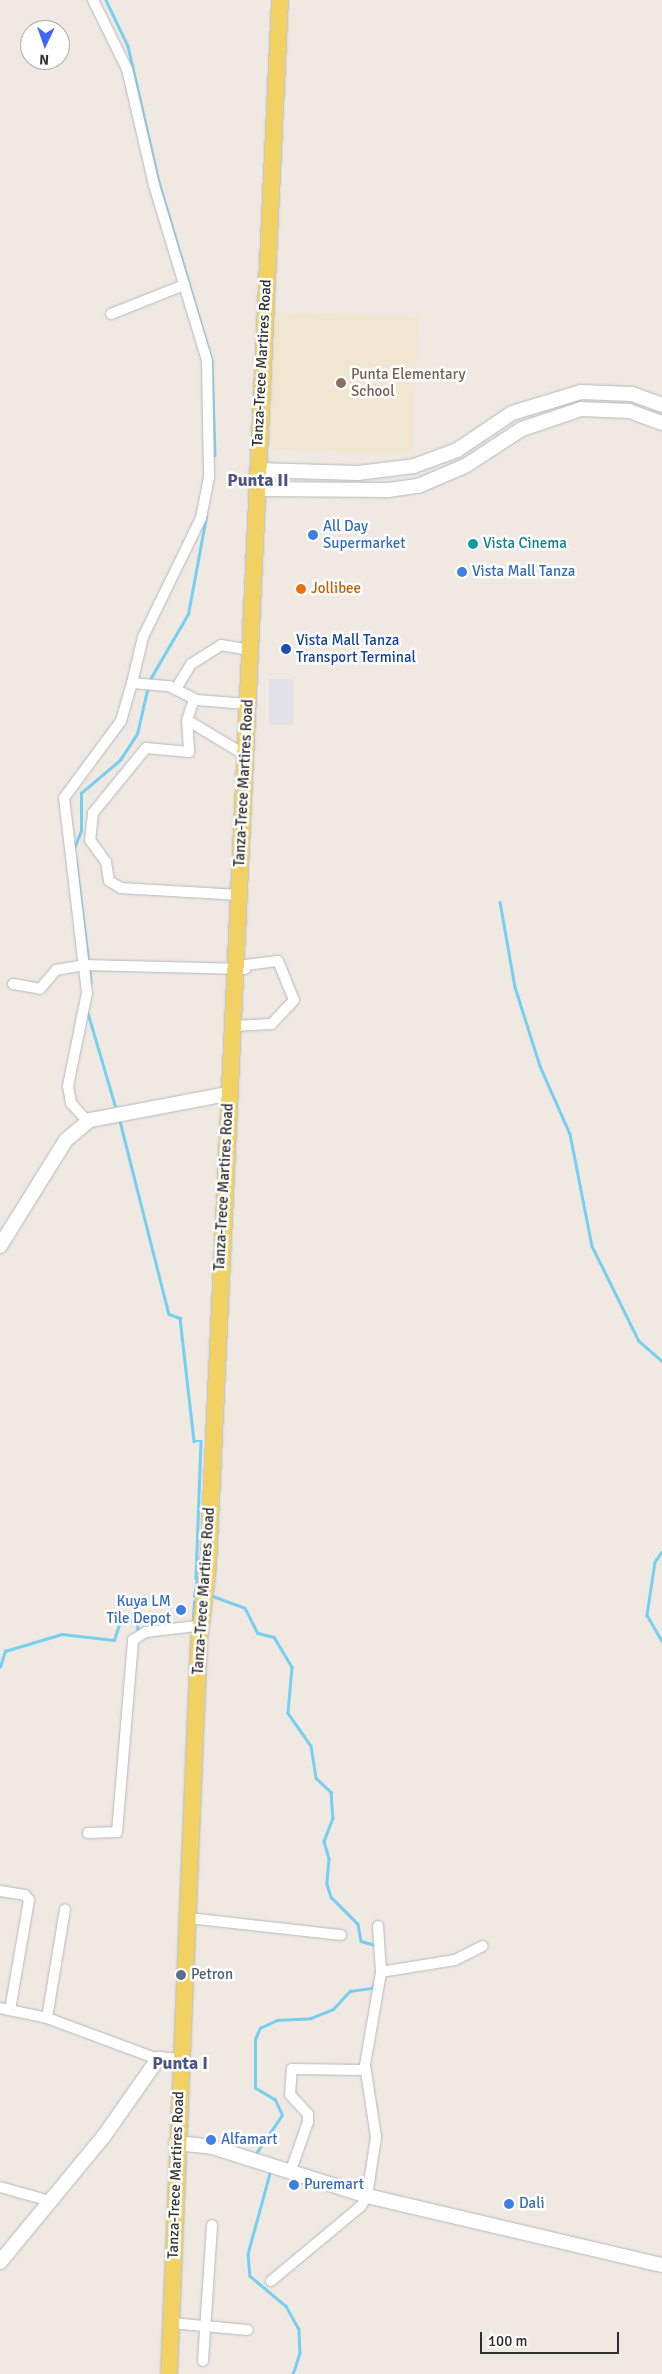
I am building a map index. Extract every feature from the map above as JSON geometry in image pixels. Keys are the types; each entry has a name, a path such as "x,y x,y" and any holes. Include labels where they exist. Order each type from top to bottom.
{"main road":[{"name":"Tanza-Trece Martires Road","path":"169,2374 176,2143 189,1918 199,1641 204,1618 206,1582 280,0"}],"street":[{"path":"88,1122 70,1102 68,1086 87,993 64,798 121,721 143,637 201,518 209,477 207,361 184,285 127,69 93,0"},
{"path":"111,314 184,285"},
{"path":"258,470 358,473 414,466 457,450 512,413 581,392 632,394 662,405"},
{"path":"257,489 388,490 418,486 465,466 522,429 581,410 629,411 662,422"},
{"path":"176,690 190,664 221,645 250,650"},
{"path":"132,683 176,690 194,699 247,704"},
{"path":"194,699 187,720 189,752 146,748 93,813 90,840 106,862 109,881 121,888 239,895"},
{"path":"187,720 245,755"},
{"path":"13,984 40,989 51,973 83,964 235,969 278,961 294,1000 272,1024 232,1026"},
{"path":"0,1246 66,1140 88,1122 104,1116 228,1094"},
{"path":"88,1833 117,1832 133,1640 146,1632 204,1618"},
{"path":"0,1891 25,1895 29,1900 5,2009 47,2018 158,2058 181,2061"},
{"path":"47,2018 65,1909"},
{"path":"189,1918 341,1936"},
{"path":"271,2281 361,2206 367,2196 376,2137 365,2070 382,1972 378,1926"},
{"path":"382,1972 455,1960 483,1946"},
{"path":"0,2262 104,2136 158,2058"},
{"path":"291,2170 308,2122 308,2114 290,2096 292,2069 365,2070"},
{"path":"176,2143 212,2147 291,2170 367,2196 662,2265"},
{"path":"0,2186 50,2201"},
{"path":"203,2361 212,2225"},
{"path":"171,2323 205,2324 248,2330"}],"shaded area":[{"name":"Punta Elementary School","path":"272,312 418,317 413,454 267,449"},
{"path":"269,679 293,679 293,725 269,725"}],"waterway":[{"path":"106,0 128,46 159,182 212,361 215,455"},
{"path":"149,681 188,614 206,517"},
{"path":"74,848 81,831 81,793 120,760 137,734 148,686"},
{"path":"76,859 88,957"},
{"path":"500,902 515,987 540,1066 570,1134 592,1246 639,1341 662,1361"},
{"path":"90,972 91,983"},
{"path":"88,1013 115,1105"},
{"path":"120,1121 169,1314 180,1318 194,1441 201,1441 196,1578"},
{"path":"662,1552 655,1562 647,1615 662,1641"},
{"path":"196,1576 199,1589"},
{"path":"194,1596 196,1583"},
{"path":"210,1595 245,1608 258,1633 274,1637 292,1667 288,1713 311,1746 316,1778 331,1792 333,1818 324,1841 329,1859 327,1884 331,1897 358,1924 361,1941 375,1945"},
{"path":"193,1620 194,1602"},
{"path":"0,1667 5,1651 62,1634 114,1640 120,1622 137,1620 138,1630 143,1629"},
{"path":"156,1626 168,1625"},
{"path":"255,2155 282,2115 275,2100 255,2088 255,2039 260,2028 277,2020 311,2018 333,2009 350,1991 372,1988 375,1982"},
{"path":"271,2170 248,2254 250,2276 286,2306 299,2329 300,2353 293,2374"}],"place":[{"name":"Punta Elementary School","path":"341,383"},
{"name":"All Day Supermarket","path":"313,535"},
{"name":"Vista Cinema","path":"473,544"},
{"name":"Vista Mall Tanza","path":"462,572"},
{"name":"Jollibee","path":"301,589"},
{"name":"Vista Mall Tanza Transport Terminal","path":"286,649"},
{"name":"Kuya LM Tile Depot","path":"181,1610"},
{"name":"Petron","path":"181,1975"},
{"name":"Alfamart","path":"211,2140"},
{"name":"Puremart","path":"294,2185"},
{"name":"Dali","path":"509,2204"}],"district":[{"name":"Punta II","path":"258,480"},
{"name":"Punta I","path":"180,2063"}]}
